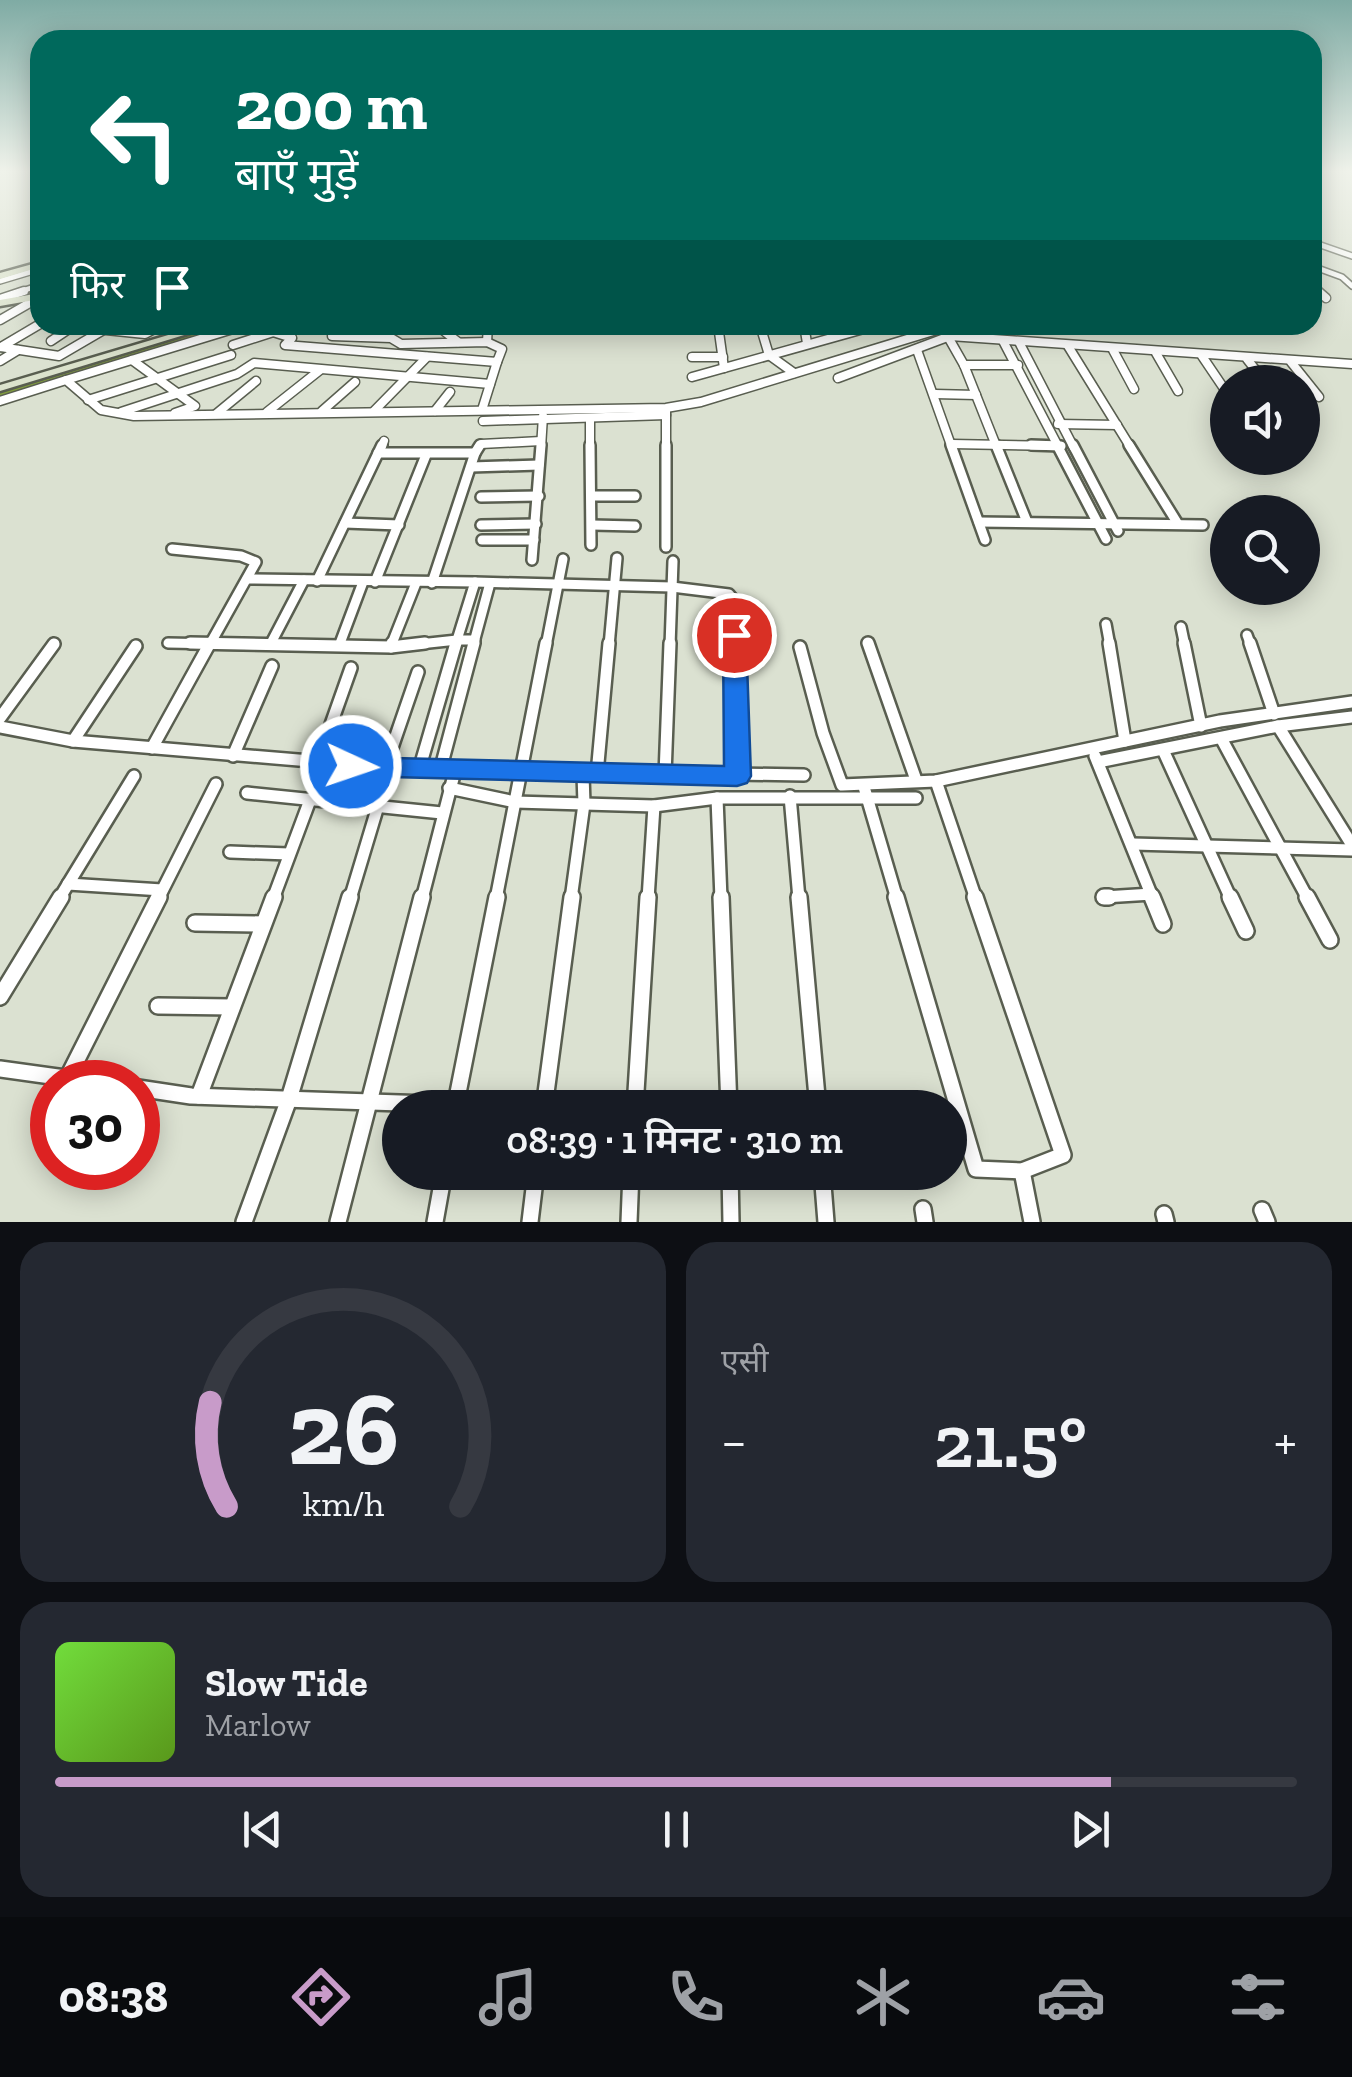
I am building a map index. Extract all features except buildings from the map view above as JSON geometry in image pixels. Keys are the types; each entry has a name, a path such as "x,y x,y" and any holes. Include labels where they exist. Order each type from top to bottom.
{"street":[{"path":"1322,246 1352,256"},
{"path":"0,278 30,269"},
{"path":"1322,270 1352,286"},
{"path":"1322,277 1352,278"},
{"path":"0,301 30,289"},
{"path":"1322,295 1326,298"},
{"path":"0,301 30,300"},
{"path":"0,320 30,303"},
{"path":"30,330 0,347 59,356 94,335"},
{"path":"51,341 60,335"},
{"path":"0,388 178,335"},
{"path":"0,401 213,335"},
{"path":"88,400 157,378 265,335"},
{"path":"282,335 292,338 285,344 497,362"},
{"path":"333,335 390,338 401,344 487,342 502,349 482,410"},
{"path":"449,335 459,342"},
{"path":"487,335 487,342"},
{"path":"720,335 724,368"},
{"path":"763,335 770,355 794,373"},
{"path":"806,335 807,344"},
{"path":"692,377 828,335"},
{"path":"880,335 883,348 897,358"},
{"path":"66,380 101,410 117,413 166,416 482,410 590,418 666,412 935,335"},
{"path":"838,378 917,350 940,335"},
{"path":"944,335 964,366 1027,522"},
{"path":"958,335 1113,350 1352,364"},
{"path":"1003,341 1106,539"},
{"path":"1019,342 1115,527"},
{"path":"1068,346 1178,524"},
{"path":"0,361 18,350"},
{"path":"917,350 985,540"},
{"path":"1113,350 1134,389"},
{"path":"1156,353 1178,391"},
{"path":"374,411 427,356"},
{"path":"1202,356 1210,368"},
{"path":"692,358 723,357"},
{"path":"1247,359 1252,365"},
{"path":"132,360 195,406 166,416"},
{"path":"844,362 859,370"},
{"path":"117,413 237,374 254,363 490,384"},
{"path":"964,366 1031,365"},
{"path":"266,413 320,369"},
{"path":"215,414 256,380"},
{"path":"321,412 355,382"},
{"path":"435,411 450,392"},
{"path":"935,394 976,394"},
{"path":"483,421 543,414 666,412"},
{"path":"666,412 666,548"},
{"path":"532,560 543,414"},
{"path":"590,418 591,545"},
{"path":"1046,424 1117,425"},
{"path":"318,581 384,440"},
{"path":"432,583 481,444 541,441"},
{"path":"952,444 1073,446"},
{"path":"378,453 475,453"},
{"path":"339,646 399,525 426,454"},
{"path":"471,468 539,465"},
{"path":"482,498 538,496"},
{"path":"592,496 635,496"},
{"path":"979,522 1098,523 1115,527 1203,525"},
{"path":"345,524 399,525"},
{"path":"481,525 536,524"},
{"path":"592,526 634,526"},
{"path":"482,540 534,540"},
{"path":"152,748 256,562 252,558 172,549"},
{"path":"548,1090 617,558"},
{"path":"459,1090 563,559"},
{"path":"664,774 673,560"},
{"path":"247,579 718,590 734,600 737,776"},
{"path":"270,645 304,580"},
{"path":"419,770 475,582"},
{"path":"391,648 416,583"},
{"path":"440,770 490,583"},
{"path":"1106,624 1125,741"},
{"path":"1181,627 1201,726"},
{"path":"1248,635 1276,720 1352,848"},
{"path":"168,643 391,648 475,640"},
{"path":"868,642 916,780"},
{"path":"0,718 54,644"},
{"path":"73,741 136,646"},
{"path":"800,646 842,785 916,798"},
{"path":"233,756 272,666"},
{"path":"316,764 351,668"},
{"path":"385,768 418,672"},
{"path":"450,788 474,790 515,802 654,806 718,798 866,792 916,780 936,781 1095,756 1163,750 1352,702"},
{"path":"1095,756 1125,741 1201,726 1352,717"},
{"path":"0,727 73,741 316,764 455,771 804,775"},
{"path":"1221,738 1330,940"},
{"path":"1163,750 1246,931"},
{"path":"1095,756 1134,844 1163,924"},
{"path":"338,1222 455,771"},
{"path":"0,997 134,776"},
{"path":"936,781 1063,1155 1022,1170 976,1170 967,1146"},
{"path":"77,1060 216,784"},
{"path":"866,792 948,1090"},
{"path":"248,794 442,813"},
{"path":"790,796 816,1090"},
{"path":"718,798 729,1090"},
{"path":"199,1096 310,800"},
{"path":"244,1222 289,1100 378,806"},
{"path":"636,1090 654,806"},
{"path":"1134,844 1352,848"},
{"path":"230,852 289,854"},
{"path":"68,884 162,890"},
{"path":"1104,897 1152,894"},
{"path":"195,923 263,924"},
{"path":"158,1006 232,1007"},
{"path":"0,1068 30,1073"},
{"path":"160,1091 199,1096 382,1103"},
{"path":"1022,1170 1032,1222"},
{"path":"435,1222 441,1190"},
{"path":"530,1222 534,1190"},
{"path":"628,1222 630,1190"},
{"path":"730,1190 731,1222"},
{"path":"823,1190 826,1222"}],"waterway":[{"path":"0,396 193,335"}],"route":[{"path":"351,766 737,776 734,635"}]}
